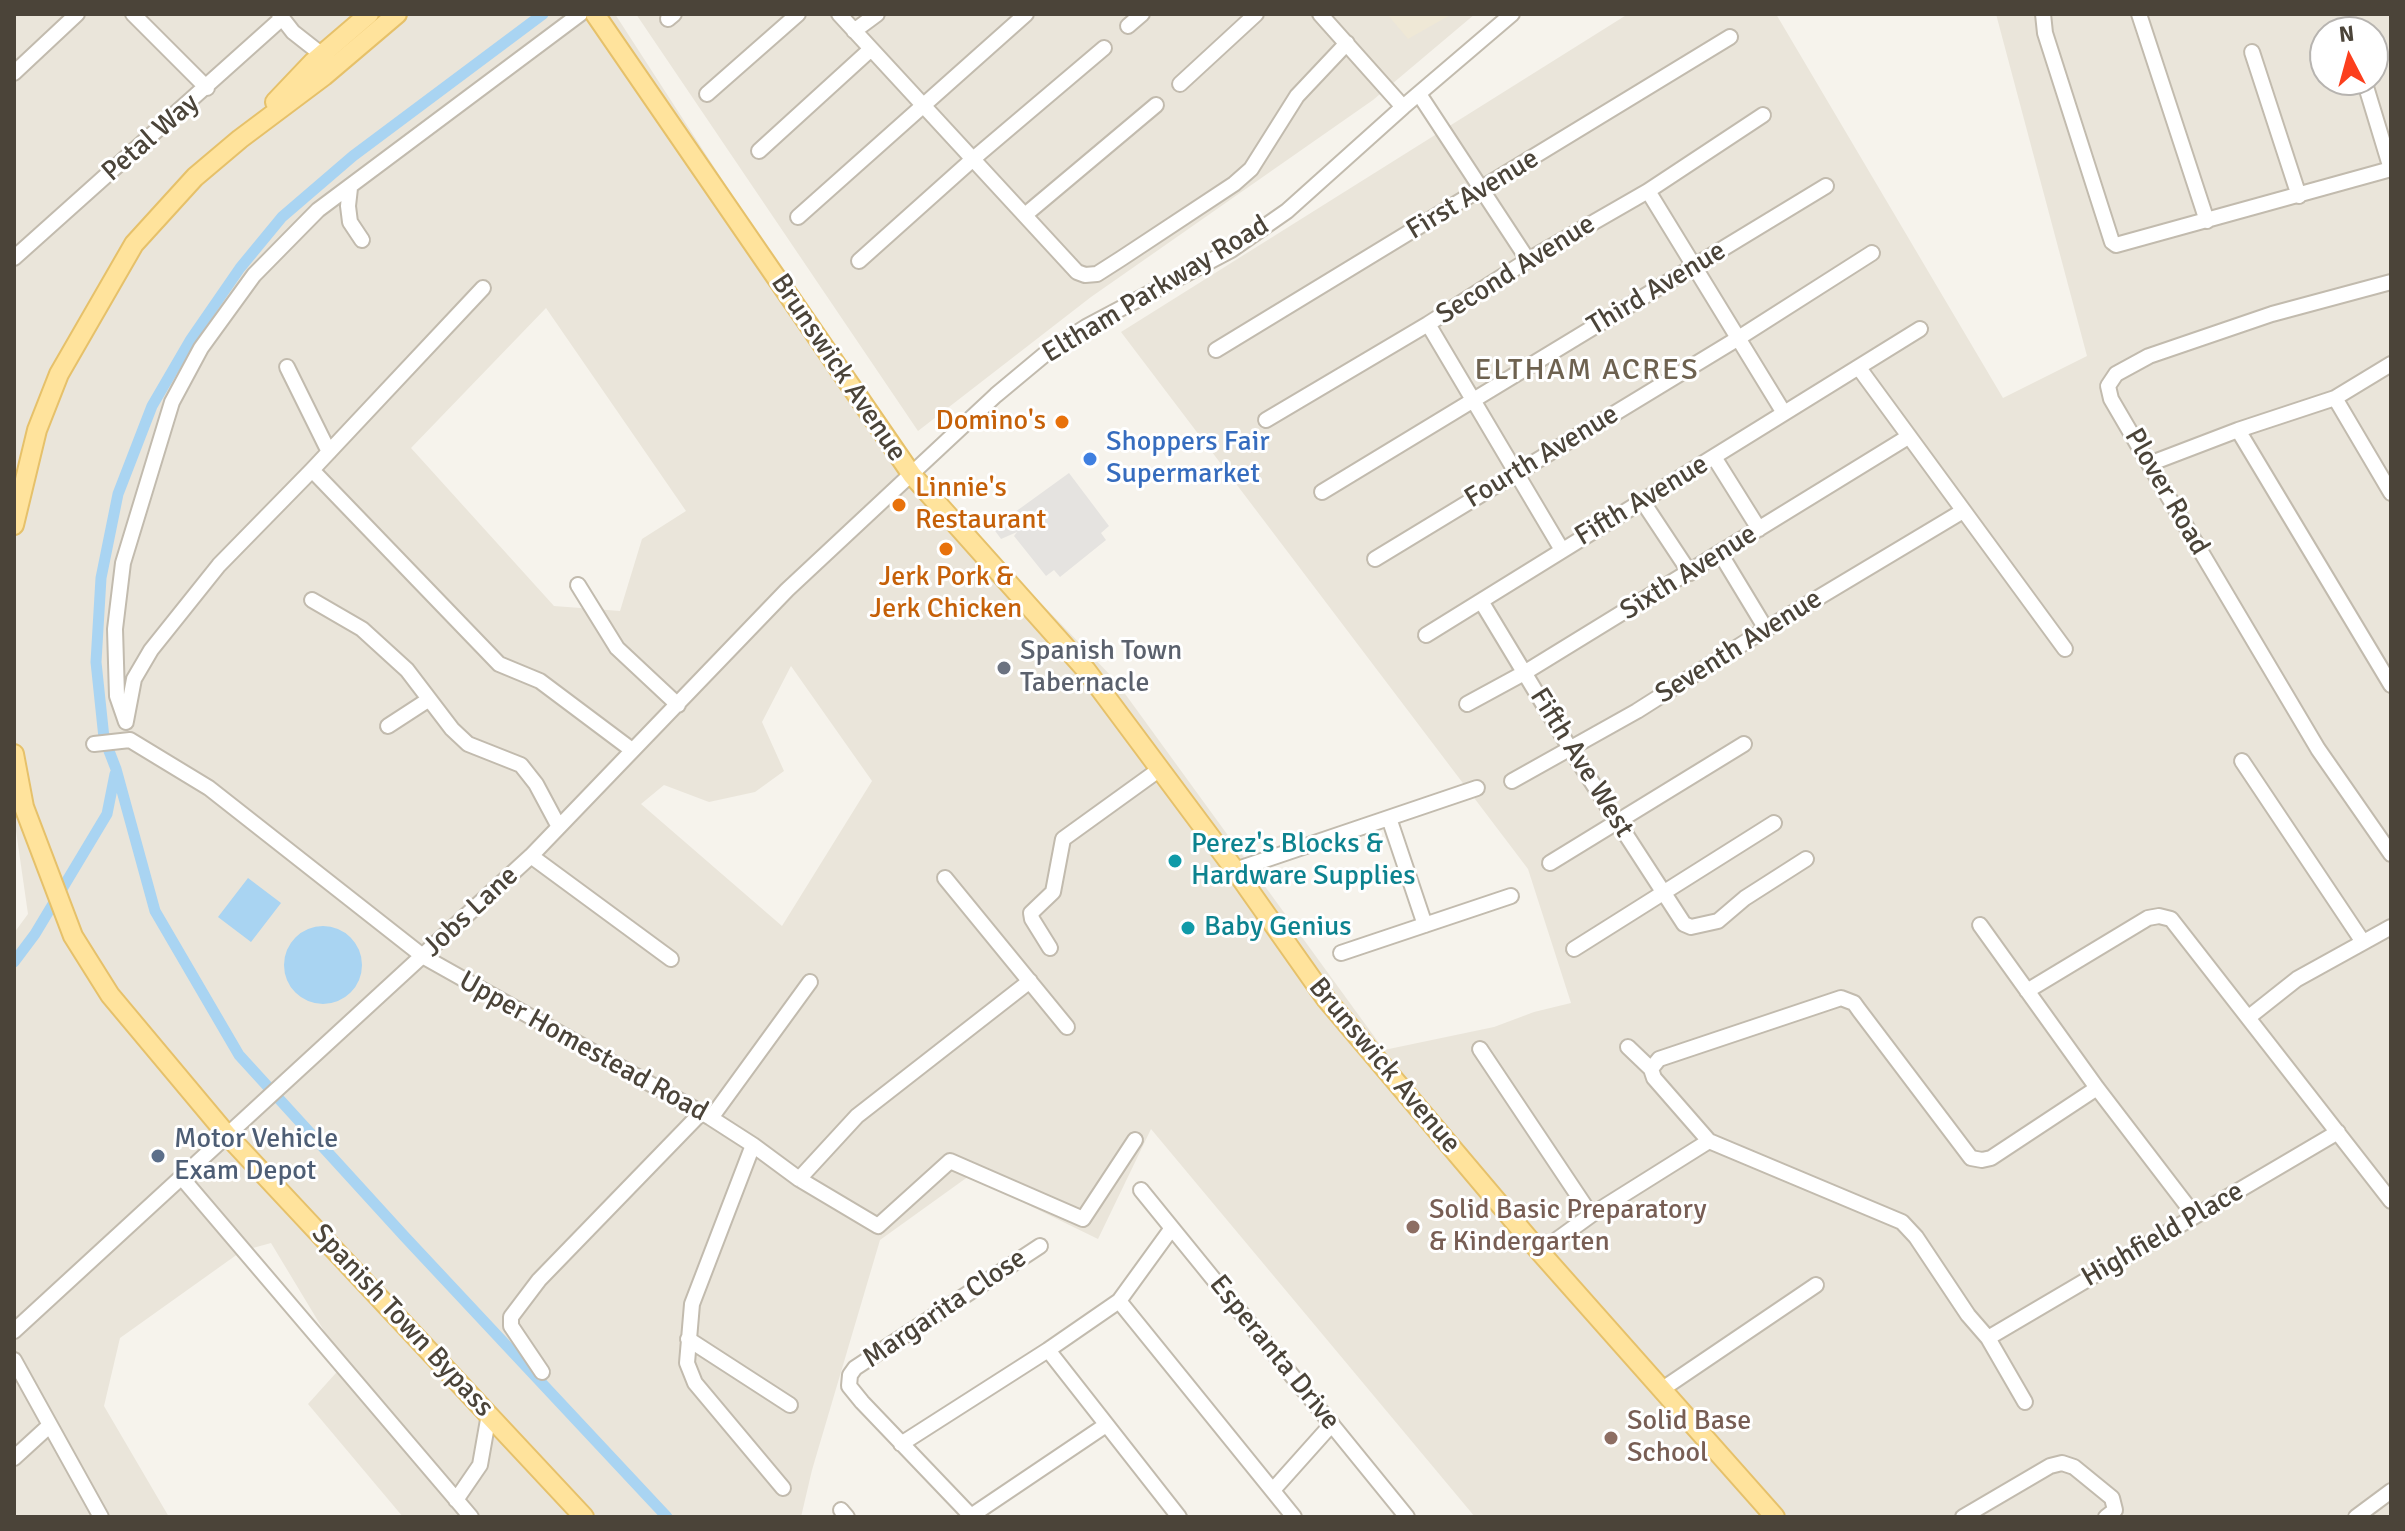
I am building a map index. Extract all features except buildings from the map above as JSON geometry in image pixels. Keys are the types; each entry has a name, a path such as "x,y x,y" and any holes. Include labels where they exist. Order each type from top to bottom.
{"main road":[{"path":"240,139 321,54 369,14"},
{"path":"14,525 37,430 59,374 134,244 195,177 324,76 397,14"},
{"name":"Brunswick Avenue","path":"595,14 912,475 1086,670 1235,870 1326,999 1540,1252 1775,1517"},
{"name":"Spanish Town Bypass","path":"14,754 24,807 73,936 110,995 228,1136 584,1517"}],"street":[{"path":"14,73 77,14"},
{"path":"133,14 207,88"},
{"path":"126,722 117,696 115,629 123,563 172,402 201,348 254,275 318,210 580,14"},
{"path":"707,94 798,14"},
{"path":"839,14 1077,272 1085,275 1097,274 1234,184 1251,169 1297,96 1347,43"},
{"path":"854,31 877,14"},
{"path":"798,217 1026,14"},
{"path":"1128,26 1142,14"},
{"path":"1180,84 1256,14"},
{"path":"1320,14 1403,107"},
{"name":"Eltham Parkway Road","path":"912,475 996,395 1050,350 1086,327 1231,250 1287,211 1512,14"},
{"path":"2043,14 2050,48 2112,242 2116,245 2391,169 2369,96"},
{"path":"2139,14 2207,221"},
{"path":"280,17 321,54"},
{"name":"Petal Way","path":"14,258 207,88 280,17"},
{"name":"First Avenue","path":"1216,350 1730,37"},
{"path":"859,261 1104,48"},
{"path":"759,151 871,49"},
{"path":"2252,52 2299,196"},
{"path":"1419,94 1528,260"},
{"path":"1025,215 1156,105"},
{"name":"Second Avenue","path":"1266,420 1428,324 1528,260 1648,191 1763,115"},
{"name":"Third Avenue","path":"1322,492 1826,186"},
{"path":"350,188 350,222 362,240"},
{"path":"1648,191 1784,413"},
{"name":"Fourth Avenue","path":"1375,559 1737,339 1872,253"},
{"name":"Plover Road","path":"2391,282 2272,314 2149,356 2116,374 2108,386 2111,399 2318,749 2391,854"},
{"path":"94,744 126,740 134,679 151,650 219,565 483,288"},
{"path":"1428,324 1562,550"},
{"name":"Fifth Avenue","path":"1426,635 1920,329"},
{"path":"2149,464 2335,398 2391,364"},
{"path":"287,367 329,452"},
{"path":"1859,368 2065,649"},
{"path":"2335,398 2391,493"},
{"path":"2238,430 2391,685"},
{"name":"Sixth Avenue","path":"1467,704 1690,573 1908,437"},
{"path":"1714,457 1759,529"},
{"path":"312,470 499,664 540,681 632,750"},
{"name":"Jobs Lane","path":"14,1331 531,856 787,590 912,475"},
{"path":"1643,502 1690,573"},
{"name":"Seventh Avenue","path":"1512,781 1571,750 1963,511"},
{"path":"1720,553 1766,629"},
{"path":"578,585 617,648 678,705"},
{"path":"312,600 362,629 407,670 428,700 468,744 521,765 536,784 559,827"},
{"name":"Fifth Ave West","path":"1481,601 1571,750 1684,924 1691,927 1718,921 1745,898 1806,859"},
{"path":"388,726 428,700"},
{"name":"Upper Homestead Road","path":"126,740 209,788 424,957 706,1116 799,1179 878,1226 950,1161 1083,1219 1135,1140"},
{"path":"1550,863 1744,744"},
{"path":"2242,761 2363,942"},
{"path":"1050,948 1031,913 1053,892 1063,839 1160,769"},
{"path":"1235,870 1477,788"},
{"path":"1389,818 1425,925"},
{"path":"1574,949 1774,823"},
{"path":"531,856 671,959"},
{"path":"945,878 1067,1027"},
{"path":"1341,953 1511,896"},
{"path":"2027,991 2148,918 2159,916 2171,919 2391,1201"},
{"path":"1980,925 2097,1088 2195,1216"},
{"path":"2249,1017 2297,979 2391,927"},
{"path":"799,1179 857,1116 1030,981"},
{"path":"542,1372 511,1326 511,1317 539,1280 706,1116 810,982"},
{"path":"1651,1069 1659,1059 1841,998 1854,1003 1971,1158 1991,1158 2097,1088"},
{"path":"1628,1047 1651,1069 1654,1078 1709,1141 1902,1222 1916,1237 1979,1330 1988,1338 2025,1402"},
{"path":"1480,1049 1591,1215"},
{"name":"Highfield Place","path":"1988,1338 2338,1132"},
{"path":"1540,1252 1591,1215 1709,1141"},
{"path":"753,1145 692,1304 687,1363 695,1383 783,1488"},
{"path":"182,1178 471,1517"},
{"name":"Esperanta Drive","path":"1141,1190 1407,1517"},
{"path":"901,1444 1119,1301 1172,1228"},
{"name":"Margarita Close","path":"972,1516 849,1386 850,1375 855,1368 1040,1246"},
{"path":"1661,1390 1816,1285"},
{"path":"1119,1301 1294,1517"},
{"path":"688,1339 790,1405"},
{"path":"1048,1350 1179,1517"},
{"path":"14,1360 101,1517"},
{"path":"456,1500 480,1465 489,1414"},
{"path":"1273,1490 1332,1424"},
{"path":"972,1516 1106,1425"},
{"path":"14,1458 49,1426"},
{"path":"1963,1517 2050,1466 2062,1463 2074,1467 2112,1498 2115,1510 2106,1517"},
{"path":"2356,1517 2391,1491"}],"shaded area":[{"path":"14,14 615,14 905,462 1115,680 1384,1050 1494,1027 1534,1012 1571,1003 1528,869 1121,332 1628,14 1776,14 2003,398 2087,356 1996,14 2391,14 2391,1517 1475,1517 1151,1129 1098,1239 969,1176 880,1240 801,1517 403,1517 308,1404 344,1364 271,1243 242,1251 120,1338 104,1406 169,1517 14,1517 14,933 28,914 14,817","holes":["546,308 686,511 642,539 620,611 554,606 411,448","791,666 872,781 782,926 641,804 664,785 709,802 755,792 784,771 762,722"]},
{"path":"636,14 1475,14 1373,100 1091,297 918,431"},
{"path":"1387,14 1452,14 1408,39"},
{"path":"1069,473 1109,526 1101,533 1106,540 1060,577 1054,570 1046,576 1014,536 1017,532 1001,539 993,528"}],"water":[{"path":"248,878 281,903 251,942 218,917"},
{"path":"323,926 338,929 350,938 359,950 362,965 359,980 350,992 338,1001 323,1004 308,1001 296,992 287,980 284,965 287,950 296,938 308,929"}],"waterway":[{"path":"543,14 353,156 282,217 240,268 191,339 152,406 118,494 101,578 96,662 104,738 116,769 155,911 239,1055 667,1517"},
{"path":"14,962 35,934 107,814 115,774"}],"place":[{"name":"Domino's","path":"1062,422"},
{"name":"Shoppers Fair Supermarket","path":"1090,459"},
{"name":"Linnie's Restaurant","path":"899,505"},
{"name":"Jerk Pork & Jerk Chicken","path":"946,549"},
{"name":"Spanish Town Tabernacle","path":"1004,668"},
{"name":"Perez's Blocks & Hardware Supplies","path":"1175,861"},
{"name":"Baby Genius","path":"1188,928"},
{"name":"Motor Vehicle Exam Depot","path":"158,1156"},
{"name":"Solid Basic Preparatory & Kindergarten","path":"1413,1227"},
{"name":"Solid Base School","path":"1611,1438"}],"district":[{"name":"ELTHAM ACRES","path":"1587,371"}]}
